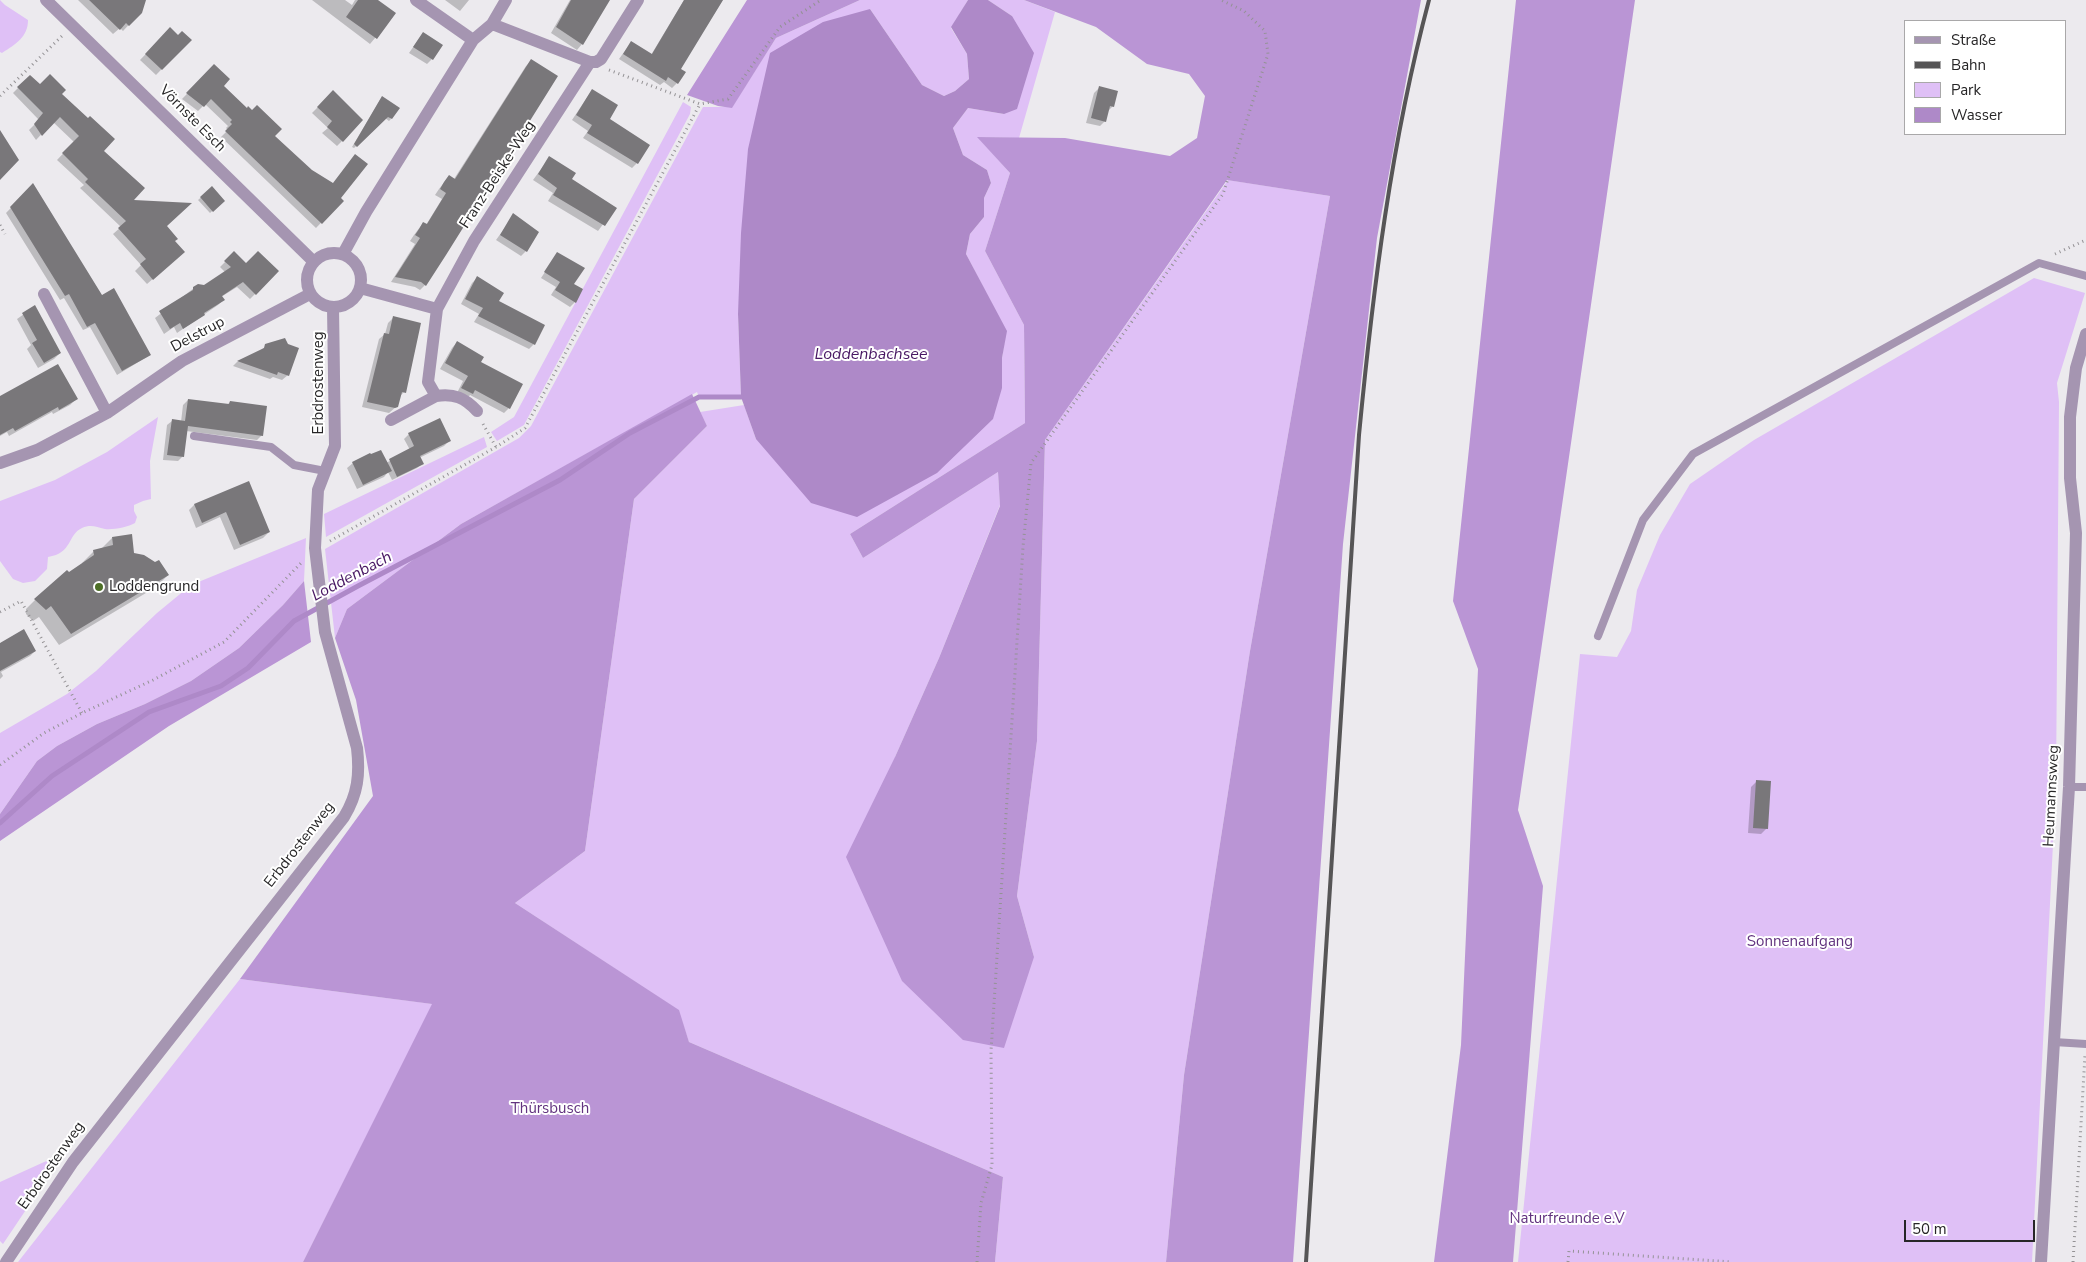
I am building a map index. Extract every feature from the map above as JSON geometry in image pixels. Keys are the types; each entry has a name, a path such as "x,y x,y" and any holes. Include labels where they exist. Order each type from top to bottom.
{"street":[{"name":"Vörnste Esch","path":"46,0 313,261"},
{"path":"416,0 473,40"},
{"path":"343,254 473,40 492,24 506,0"},
{"name":"Franz-Beiske-Weg","path":"436,396 428,382 438,309 474,241 593,62 601,59 638,0"},
{"path":"492,24 593,62"},
{"path":"332,252 343,254 352,259 358,268 361,278 360,288 354,298 345,305 333,307 320,304 310,294 306,283 313,261 322,255 332,252"},
{"path":"360,288 438,309"},
{"path":"44,294 106,413"},
{"name":"Delstrup","path":"0,463 37,450 106,413 182,361 310,294"},
{"name":"Erbdrostenweg","path":"6,1262 73,1162 332,832 352,803 358,782 357,748 325,632 315,548 318,490 335,446 333,307"},
{"name":"Heumannsweg","path":"2041,1262 2069,787 2076,533 2070,478 2070,417 2076,368 2086,334"},
{"path":"392,420 436,396 446,394 458,396 468,402 477,412"}],"lane":[{"path":"1598,636 1642,520 1693,454 2039,263 2086,276"},
{"path":"194,436 271,447 294,465 325,471"},
{"path":"2069,787 2086,787"},
{"path":"2054,1042 2086,1044"}],"path":[{"path":"593,62 700,104 728,99 780,27 821,0"},
{"path":"976,1262 981,1204 992,1165 991,1051 1023,548 1031,463 1223,194 1268,54 1265,31 1244,11 1221,0"},
{"path":"0,96 73,25"},
{"path":"0,765 44,733 153,680 224,642 315,548 496,447 525,428 700,104"},
{"path":"0,225 5,234"},
{"path":"2039,263 2086,240"},
{"path":"484,426 496,447"},
{"path":"0,612 22,601 82,713"},
{"path":"2073,1262 2086,1044"},
{"path":"1568,1262 1569,1251 1732,1262"}],"green space":[{"path":"0,0 28,20 23,36 2,53 0,52"},
{"path":"747,0 860,0 776,38 732,108 718,106 687,95"},
{"path":"860,0 968,0 951,28 967,54 969,79 955,91 944,96 922,85 870,9 738,313 741,397 699,397 697,392 461,524 347,609 335,638 325,549 519,438 531,426 703,107 732,107 776,38"},
{"path":"988,0 1024,0 1055,12 1019,138 978,137 1010,173 985,251 1024,325 1025,423 850,534 863,558 998,472 1000,505 939,658 895,757 1034,957 1017,896 1037,741 1045,440 1228,180 1330,196 1250,651 1184,1075 1166,1262 995,1262 1003,1177 689,1042 678,1010 515,903 585,851 634,499 707,426 700,412 744,405 756,439 1002,388 1002,358 1006,331 966,254 970,234 984,217 984,198 991,183 987,170 963,155 953,128 968,108 1004,114 1012,16"},
{"path":"1024,0 1421,0 1377,238 1343,544 1293,1262 1166,1262 1184,1075 1250,651 1330,196 1227,180 1045,440 1037,741 1017,896 1034,957 1004,1048 963,1040 902,981 846,857 895,757 939,658 1000,506 998,472 863,558 850,534 1025,423 1024,325 985,251 1010,173 977,137 1065,138 1170,156 1197,138 1205,96 1189,74 1147,64 1096,27"},
{"path":"1516,0 1635,0 1518,810 1543,886 1513,1262 1434,1262 1461,1045 1478,669 1453,601"},
{"path":"683,102 691,107 690,114 524,425 497,441 491,432 514,417"},
{"name":"Sonnenaufgang","path":"2034,278 2085,293 2057,383 2059,402 2056,784 2032,1262 1518,1262 1580,654 1617,657 1631,631 1637,590 1660,535 1690,484 1754,440"},
{"name":"Thürsbusch","path":"692,394 707,426 634,499 585,851 515,903 679,1010 689,1042 1003,1177 995,1262 303,1262 432,1004 240,979 373,796 356,700 335,638 347,609 461,524"},
{"path":"158,417 150,461 151,499 134,505 137,517 135,523 112,529 91,526 82,528 77,531 62,552 48,557 47,569 35,581 23,583 13,579 0,561 0,501 55,480 107,452"},
{"path":"484,437 487,447 326,537 324,514"},
{"path":"306,538 304,581 283,605 239,648 191,681 145,704 97,724 57,746 37,761 0,814 0,733 67,694 96,671 157,613 191,585"},
{"path":"304,581 311,642 169,726 0,841 0,814 37,761 57,746 97,724 145,704 191,681 239,648 283,605"},
{"path":"240,979 433,1004 303,1262 18,1262"},
{"path":"64,1153 3,1244 0,1241 0,1182"}],"water":[{"name":"Loddenbachsee","path":"968,0 988,0 1012,16 1034,53 1017,109 1004,114 968,108 953,128 963,155 987,170 991,183 984,198 984,217 970,234 966,254 1007,331 1002,358 1002,388 993,419 937,473 857,517 811,503 756,439 741,397 738,314 741,233 748,149 770,53 823,22 870,9 922,85 944,96 955,91 969,79 967,54 951,27"}],"building":[{"path":"89,0 146,0 142,13 129,26 126,23 120,30"},
{"path":"358,0 378,0 396,13 377,39 346,17"},
{"path":"571,0 610,0 583,45 556,27"},
{"path":"684,0 723,0 681,69 686,72 678,84 668,77 666,81 623,54 631,41 652,54"},
{"path":"170,27 178,35 182,31 192,40 162,70 145,54"},
{"path":"423,32 443,45 433,60 413,47"},
{"path":"531,59 558,76 426,286 421,282 395,277 420,238 415,235 423,222 427,224 446,193 440,189 444,182 449,175 455,179"},
{"path":"214,64 230,79 224,86 247,108 248,106 252,110 257,105 282,129 275,136 312,170 333,183 355,154 368,164 341,198 344,201 322,224 225,131 232,124 230,122 232,120 211,99 204,107 186,93"},
{"path":"50,74 66,90 62,94 115,139 104,151 145,188 134,200 192,203 167,226 178,239 175,241 185,252 153,280 140,264 146,259 118,228 126,221 85,182 88,179 62,153 79,136 60,117 42,136 34,124 43,113 17,87 30,75 40,84"},
{"path":"1099,86 1118,91 1114,107 1110,106 1106,122 1091,118"},
{"path":"592,89 618,105 610,119 650,145 638,164 587,133 592,125 576,115"},
{"path":"333,90 363,120 343,142 327,127 332,121 317,107"},
{"path":"382,96 400,108 392,119 388,117 357,147 354,144"},
{"path":"0,130 19,160 0,180"},
{"path":"549,156 576,173 572,179 617,208 605,226 553,195 557,188 538,174"},
{"path":"33,183 102,295 114,288 151,355 122,371 95,323 87,327 69,294 65,296 10,207"},
{"path":"212,186 225,201 213,212 200,197"},
{"path":"513,213 539,232 527,252 500,235"},
{"path":"234,251 246,263 258,251 279,271 256,295 243,282 222,296 225,300 204,313 205,315 183,329 180,323 170,329 159,311 193,290 193,287 198,284 204,285 231,267 224,261"},
{"path":"557,252 585,268 574,284 583,289 576,303 555,290 560,282 544,272"},
{"path":"477,276 504,293 499,301 545,325 535,345 478,316 483,308 465,299"},
{"path":"35,305 61,353 44,363 32,343 37,340 22,313"},
{"path":"393,316 421,323 406,393 402,392 398,407 395,408 367,402 384,333 389,334"},
{"path":"285,338 288,344 299,348 289,376 278,372 277,375 237,361 264,348 265,344"},
{"path":"457,341 484,357 481,362 523,384 510,409 475,390 473,394 461,388 468,376 445,363"},
{"path":"58,364 78,399 59,410 58,407 15,431 13,428 0,435 0,396"},
{"path":"188,399 229,404 230,401 267,406 263,436 188,426 184,457 167,455 172,419 185,421"},
{"path":"440,418 451,441 420,456 424,464 397,477 389,459 414,446 408,433"},
{"path":"381,450 392,471 363,485 352,462"},
{"path":"249,481 270,532 240,545 226,512 202,523 194,504"},
{"name":"Loddengrund","path":"132,534 134,553 144,555 155,562 159,560 169,575 71,634 51,606 46,610 34,599 67,570 69,572 94,555 93,550 113,545 112,537"},
{"path":"24,629 36,651 0,671 0,643"},
{"path":"1756,780 1771,781 1768,829 1753,828"}],"waterway":[{"name":"Loddenbach","path":"0,823 52,776 149,712 221,686 248,668 294,621 560,480 630,433 699,397 741,397"}],"railway":[{"path":"1306,1262 1359,435 1370,326 1385,216 1404,108 1429,0"}],"place":[{"name":"Loddengrund","path":"99,587"}],"park label":[{"name":"Naturfreunde e.V","path":"1567,1219"}]}
